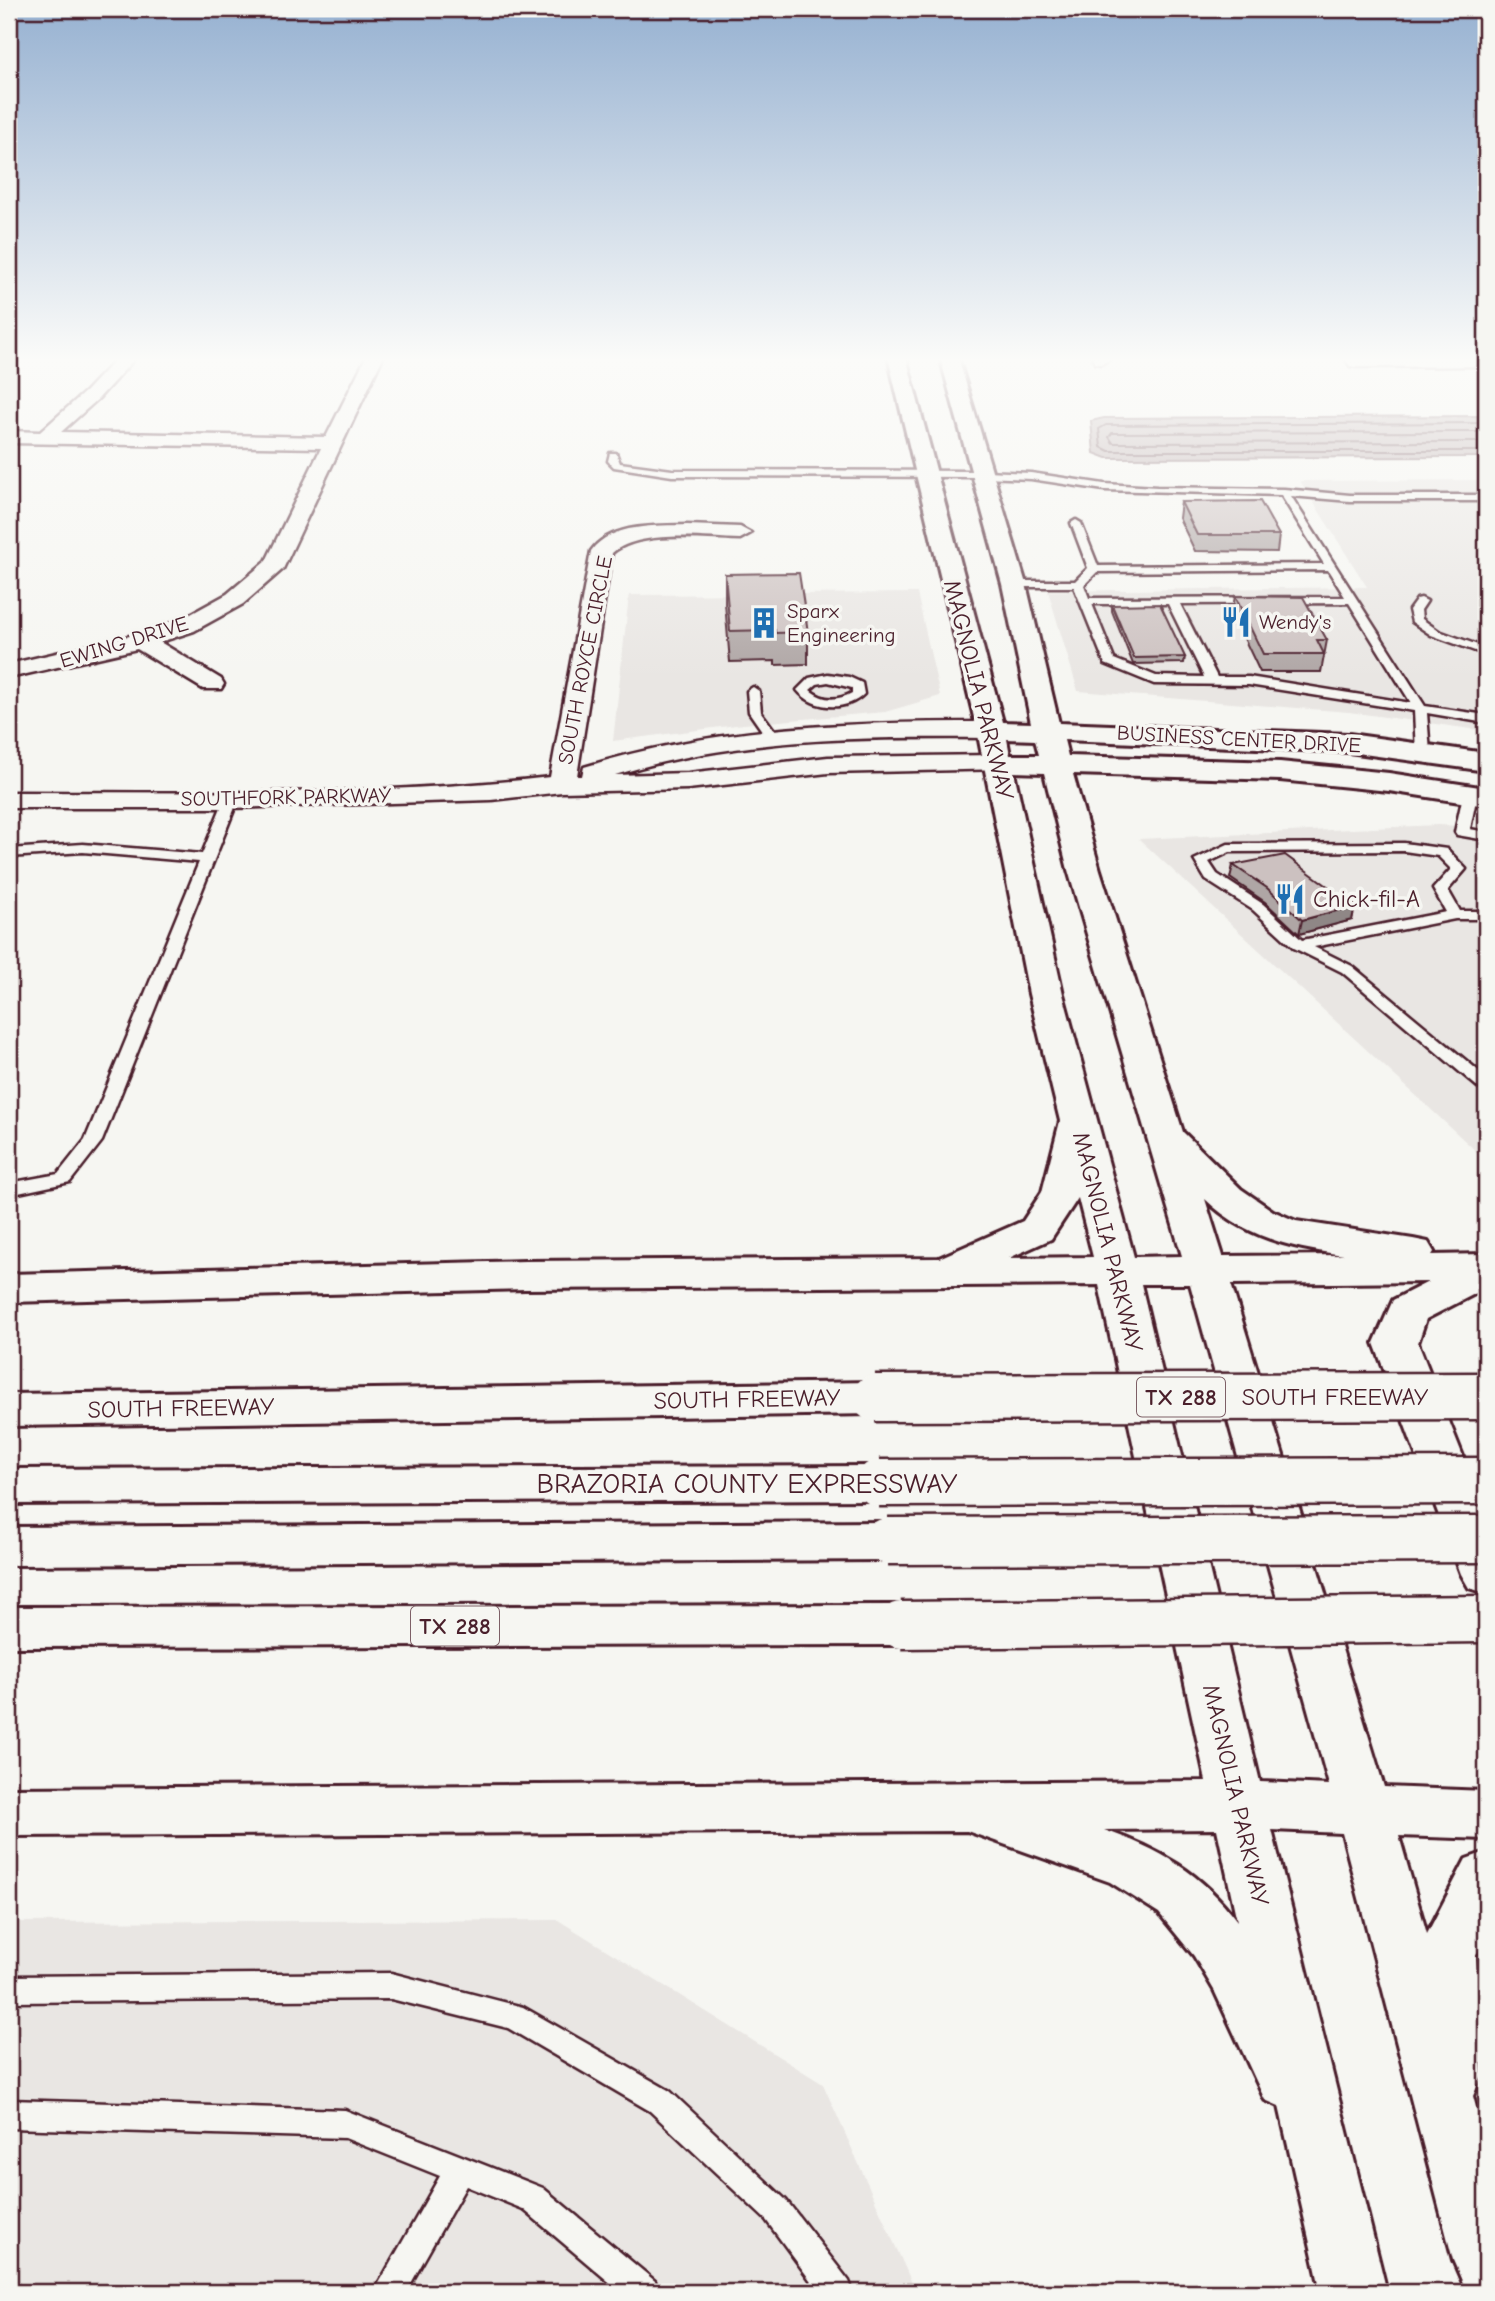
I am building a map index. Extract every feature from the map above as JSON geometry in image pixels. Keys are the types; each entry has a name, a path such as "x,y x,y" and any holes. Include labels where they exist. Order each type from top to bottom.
{"main road":[{"name":"MAGNOLIA PARKWAY","path":"923,464 994,747 1046,994 1117,1271 1238,1805 1354,2292"},
{"path":"981,464 1014,584 1051,747 1084,870 1207,1272 1363,1807 1486,2260"},
{"name":"BUSINESS CENTER DRIVE","path":"994,747 1277,738 1486,762"},
{"name":"BUSINESS CENTER DRIVE","path":"1051,747 1390,782 1478,796"},
{"path":"938,1272 1037,1230 1062,1193 1077,1114"},
{"path":"1165,1132 1213,1187 1258,1220 1294,1234 1359,1242 1486,1268"},
{"path":"9,1288 525,1275 1486,1268"},
{"path":"1486,1268 1408,1310 1396,1343 1486,1574"},
{"name":"SOUTH FREEWAY","path":"9,1410 875,1398 1486,1396"},
{"name":"BRAZORIA COUNTY EXPRESSWAY","path":"9,1487 1486,1481"},
{"path":"9,1546 1486,1539"},
{"name":"TX 288","path":"9,1627 901,1625 1486,1619"},
{"path":"956,1805 1128,1863 1179,1895 1215,1937 1235,1970 1318,2144"},
{"path":"9,1812 1238,1805 1363,1807 1486,1815"},
{"path":"1453,2140 1447,1954 1486,1877"}],"street":[{"name":"EWING DRIVE","path":"9,671 141,642 186,626 235,599 275,564 323,464"},
{"name":"SOUTH ROYCE CIRCLE","path":"562,784 602,551 606,545 618,539 655,533 740,533"},
{"path":"141,642 212,684"},
{"name":"SOUTHFORK PARKWAY","path":"562,784 644,755 772,735 994,747"},
{"name":"SOUTHFORK PARKWAY","path":"9,800 231,800 491,792 562,784 688,781 994,747"}],"lane":[{"path":"616,464 648,472 984,474 1031,476 1104,487 1284,492 1350,498 1486,498"},
{"path":"1284,492 1420,707 1423,753"},
{"path":"1076,523 1094,569"},
{"path":"1014,584 1078,584 1094,569 1332,568"},
{"path":"1078,584 1109,661 1154,680 1249,681 1486,719"},
{"path":"1085,600 1353,600"},
{"path":"1172,600 1212,680"},
{"path":"1421,601 1415,610 1416,620 1435,633 1486,652"},
{"path":"753,691 755,712 772,735"},
{"path":"1478,796 1462,832 1486,836"},
{"path":"9,1189 64,1178 93,1141 231,800"},
{"path":"1455,915 1440,889 1459,869 1441,852 1404,846 1227,848 1201,860 1211,877 1258,907 1299,945 1347,969 1486,1085"},
{"path":"9,853 35,848 112,848 207,859"},
{"path":"1299,945 1455,915 1486,915"},
{"path":"9,1989 391,1986 513,2016 660,2101 776,2210 838,2292"},
{"path":"9,2114 345,2124 533,2198 644,2292"},
{"path":"389,2292 460,2169"}],"shaded area":[{"path":"1486,480 1486,731 1349,712 1078,691 1048,591 1367,587 1300,481"},
{"path":"917,593 940,696 885,712 744,724 613,741 629,595"},
{"path":"1437,825 1486,827 1486,1156 1478,1153 1139,839"},
{"path":"558,1920 823,2084 916,2292 9,2292 9,1922"}],"building":[{"path":"1260,501 1279,535 1197,535 1181,502"},
{"path":"799,573 808,632 730,631 725,574"},
{"path":"1235,596 1303,597 1327,640 1317,640 1324,654 1263,654"},
{"path":"1160,604 1185,657 1134,658 1112,605"},
{"path":"1285,855 1355,906 1302,920 1267,888 1233,865"}],"place":[{"name":"Wendy's","path":"1236,622"},
{"name":"Sparx Engineering","path":"764,623"},
{"name":"Chick-fil-A","path":"1290,899"}]}
